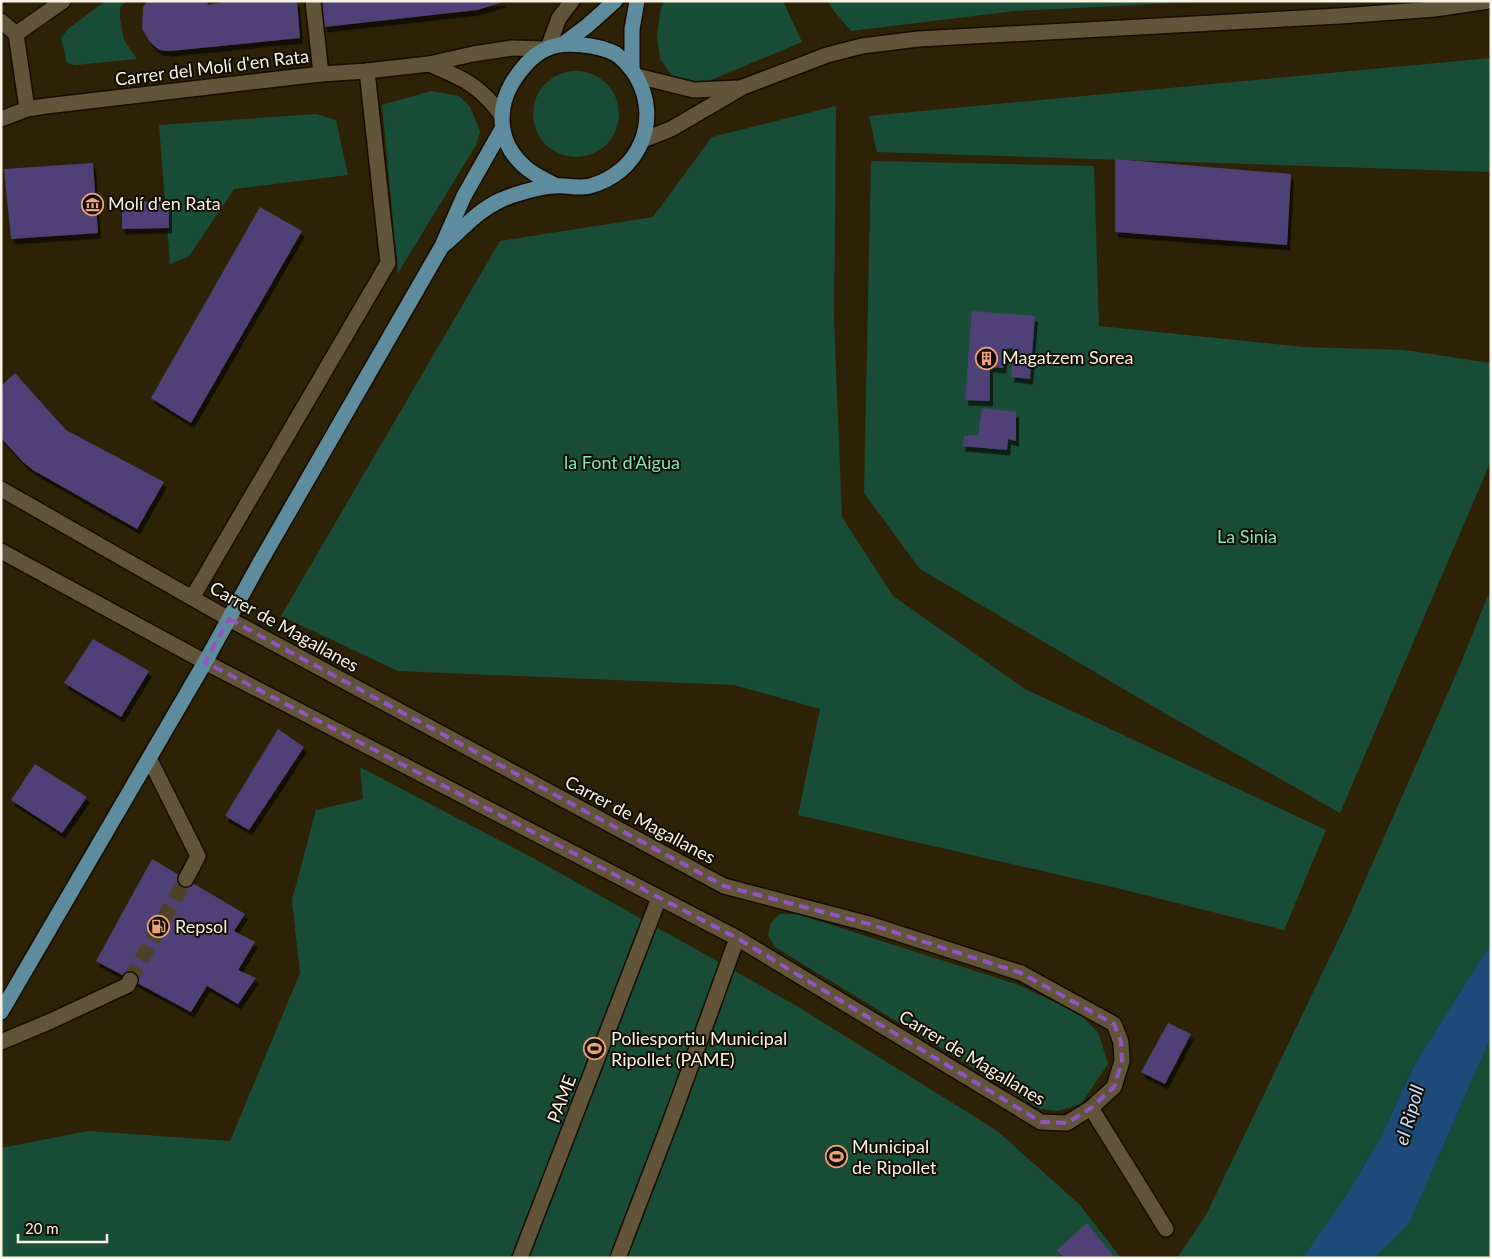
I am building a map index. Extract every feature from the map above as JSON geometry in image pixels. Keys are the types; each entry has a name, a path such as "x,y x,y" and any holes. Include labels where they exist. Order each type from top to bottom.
{"main road":[{"path":"563,44 615,1"},
{"path":"635,73 632,30 637,1"},
{"path":"1,1012 205,662 259,564 442,246 464,196 502,122 509,88 521,69 546,48 563,44 598,48 616,55 635,73 646,96 648,110 647,126 643,140 633,158 615,175 590,186 574,188 555,185 521,192 500,200 442,246"},
{"path":"502,122 510,149 523,166 555,185"}],"street":[{"path":"16,34 63,1"},
{"path":"313,1 321,74"},
{"path":"546,48 559,18 572,1"},
{"path":"643,140 671,129 743,87 827,55 862,46 918,39 1340,16 1435,9 1490,1"},
{"path":"1,21 16,34 27,109"},
{"name":"Carrer del Molí d'en Rata","path":"1,119 27,109 321,74 429,64 512,48 546,48"},
{"name":"Carrer del Molí d'en Rata","path":"429,64 459,77 476,88 491,100 502,122"},
{"path":"192,598 388,263 367,71"},
{"path":"635,73 694,90 743,87"},
{"name":"Carrer de Magallanes","path":"1,489 229,620 724,886 869,924 1021,973 1079,1004 1114,1024 1121,1042 1122,1061 1114,1087 1092,1108 1067,1123 1041,1122 737,938 205,662 1,551"},
{"path":"149,758 198,856 186,879"},
{"name":"PAME","path":"520,1258 659,898"},
{"path":"618,1258 674,1112 737,938"},
{"path":"1,1042 119,989 128,984 130,980"},
{"path":"1092,1108 1166,1229"}],"highlighted area":[{"path":"229,619 724,886 869,924 1021,973 1114,1024 1121,1042 1122,1061 1114,1087 1091,1108 1067,1123 1041,1122 737,938 205,662"}],"green space":[{"path":"105,1 127,1 120,7 120,19 124,40 137,59 76,65 67,63 61,38 68,29"},
{"path":"664,1 783,1 802,42 699,85 673,77 660,59 657,35 661,8"},
{"path":"827,1 1215,1 1015,11 851,31"},
{"path":"1491,58 1491,172 877,152 869,116"},
{"path":"576,71 592,74 600,78 612,90 616,98 619,114 616,130 612,138 600,150 592,154 576,157 560,154 552,150 540,138 536,130 533,114 536,98 540,90 552,78 560,74"},
{"path":"431,91 459,96 470,107 480,131 476,145 398,273 382,105"},
{"name":"la Font d'Aigua","path":"836,106 834,320 842,517 893,596 1025,689 1326,830 1284,930 1121,889 798,815 820,709 734,685 398,671 281,616 500,241 653,217 712,137"},
{"path":"316,114 336,120 348,175 234,189 189,256 170,264 159,125"},
{"name":"La Sinia","path":"871,161 1094,166 1099,326 1303,347 1404,350 1491,363 1491,461 1340,813 1161,711 920,569 864,493"},
{"path":"1491,588 1491,943 1414,1065 1381,1137 1345,1197 1302,1258 1177,1258 1206,1215 1344,928 1461,663"},
{"name":"Poliesportiu Municipal Ripollet (PAME)","path":"360,767 533,858 795,1005 996,1130 1079,1204 1121,1258 1,1258 1,1148 88,1131 230,1141 300,973 292,900 316,810 363,799"},
{"path":"780,914 797,914 1016,984 1078,1013 1098,1032 1108,1064 1081,1104 1058,1111 1040,1109 775,947 768,935 771,923"},
{"path":"1491,1037 1491,1258 1374,1258 1409,1224"}],"water":[{"name":"el Ripoll","path":"1491,943 1491,1037 1409,1224 1374,1258 1302,1258 1345,1197 1381,1137 1414,1065"}],"building":[{"path":"147,1 207,1 208,5 227,1 297,1 300,38 170,51 159,50 150,42 142,29 143,7"},
{"path":"322,1 503,2 477,10 324,27"},
{"path":"1115,159 1291,174 1287,245 1115,232"},
{"path":"93,163 98,233 11,239 4,169"},
{"path":"169,201 169,228 122,229 122,202"},
{"path":"260,207 302,231 191,423 151,398"},
{"name":"Magatzem Sorea","path":"972,311 1035,316 1030,379 1011,377 1013,348 1006,349 1003,368 990,367 990,401 965,400"},
{"path":"15,373 66,430 164,482 137,529 33,470 1,438 1,386"},
{"path":"982,408 1016,412 1016,441 1008,439 1007,450 962,446 964,436 978,435"},
{"path":"93,639 149,671 121,717 64,683"},
{"path":"278,729 304,747 249,830 225,816"},
{"path":"35,764 87,797 62,833 11,800"},
{"path":"152,859 245,914 234,931 255,942 238,970 256,978 238,1004 207,986 191,1012 96,961"},
{"path":"1168,1023 1191,1034 1165,1084 1141,1072"},
{"path":"1087,1223 1115,1258 1064,1258 1057,1250"}],"tunnel":[{"path":"130,980 186,879"}],"place":[{"name":"Molí d'en Rata","path":"92,204"},
{"name":"Magatzem Sorea","path":"986,358"},
{"name":"Repsol","path":"159,927"},
{"name":"Poliesportiu Municipal Ripollet (PAME)","path":"595,1049"},
{"name":"Municipal de Ripollet","path":"836,1157"}]}
